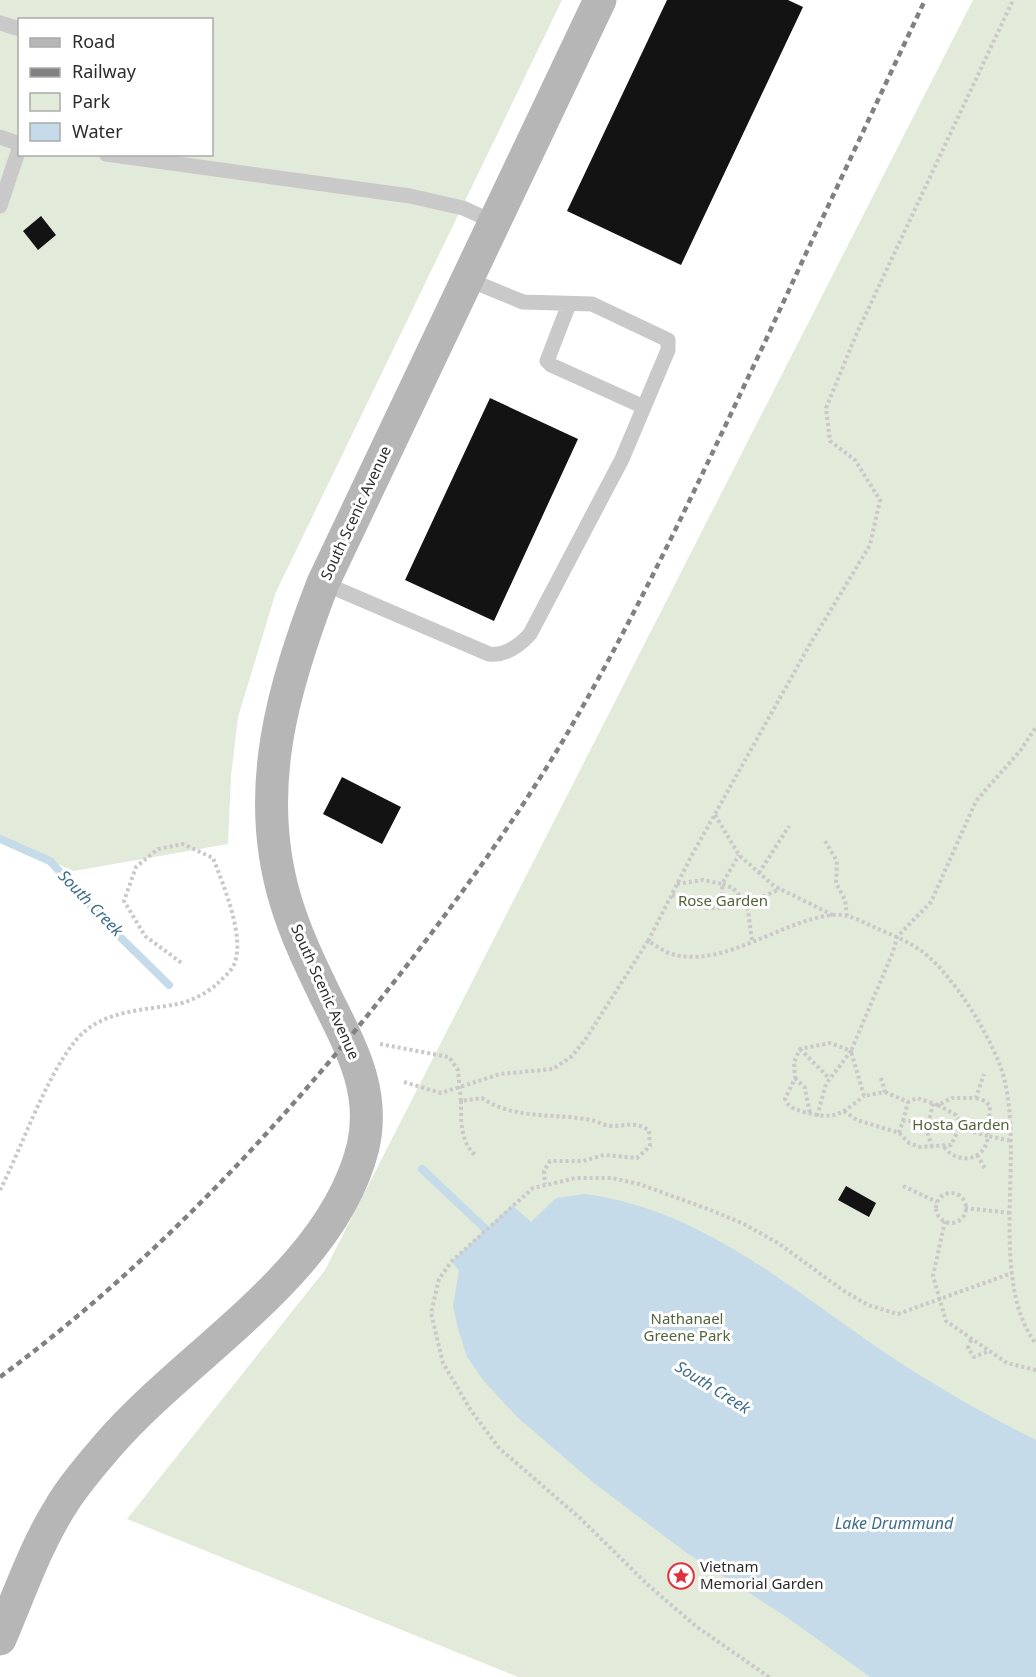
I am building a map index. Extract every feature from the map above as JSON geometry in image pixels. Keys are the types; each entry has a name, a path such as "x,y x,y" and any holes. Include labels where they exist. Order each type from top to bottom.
{"main road":[{"name":"South Scenic Avenue","path":"0,1639 50,1527 86,1472 139,1412 247,1314 314,1244 329,1223 359,1160 366,1124 365,1089 361,1072 348,1038 311,966 292,918 278,870 270,775 280,710 299,646 323,583 600,0"}],"lane":[{"path":"0,23 18,28"},
{"path":"0,137 18,144"},
{"path":"0,206 18,151"},
{"path":"120,156 410,196 463,208 494,222"},
{"path":"323,583 489,654 498,655 522,643 530,634 622,459 668,350 668,340 592,304 523,302 467,279"},
{"path":"569,304 547,361 551,365 644,407"}],"path":[{"path":"404,1082 441,1093 500,1074 553,1069 572,1056 648,941 677,884 809,646 870,545 880,500 855,460 830,441 826,408 861,324 1014,0"},
{"path":"817,1116 821,1093 829,1078 851,1051 893,952 897,937 931,902 976,801 1020,751 1036,727"},
{"path":"716,815 739,855 759,873 780,889 833,915"},
{"path":"759,873 789,826"},
{"path":"825,841 837,861 836,883 845,900 847,916"},
{"path":"0,1190 52,1077 76,1041 94,1025 125,1011 176,1005 208,992 232,969 236,955 233,907 213,858 183,844 158,849 136,867 124,901 145,936 183,963"},
{"path":"723,908 722,884 739,855"},
{"path":"677,884 703,880 733,888 747,904 752,940"},
{"path":"672,895 706,908 723,908 747,904 780,889"},
{"path":"648,941 672,954 712,956 752,940 833,915 847,916 918,948 945,972 993,1047 1005,1081 1012,1141 1012,1273 1018,1311 1036,1344"},
{"path":"379,1043 449,1057 458,1070 461,1125 468,1149 475,1155"},
{"path":"800,1049 830,1043 851,1051"},
{"path":"800,1049 794,1062 795,1078 785,1100 794,1109 817,1116 834,1116 864,1096 885,1092 908,1102 917,1098 936,1104 956,1115 961,1124 951,1145 932,1147 909,1143 899,1133 857,1120 844,1111"},
{"path":"800,1049 829,1078"},
{"path":"851,1051 864,1096"},
{"path":"976,1098 984,1074"},
{"path":"795,1078 805,1088 810,1113"},
{"path":"881,1078 885,1092"},
{"path":"461,1101 483,1098 494,1107 549,1118 591,1120 608,1126 635,1123 649,1130 650,1146 637,1158 604,1155 583,1161 550,1161 544,1171 545,1184"},
{"path":"932,1147 927,1121 936,1104 952,1098 976,1098 985,1101 990,1106 987,1146 977,1155 963,1159 951,1156 944,1147"},
{"path":"899,1133 908,1102"},
{"path":"903,1121 927,1121"},
{"path":"960,1128 1012,1141"},
{"path":"977,1155 986,1170"},
{"path":"769,1677 697,1627 648,1585 581,1519 500,1448 472,1412 443,1363 432,1323 433,1296 439,1280 451,1262 533,1188 576,1178 612,1178 639,1184 744,1224 804,1261 844,1291 886,1312 898,1314 912,1312 1012,1273"},
{"path":"903,1186 937,1202"},
{"path":"950,1193 960,1196 966,1208 963,1216 957,1221 945,1221 937,1214 937,1202 944,1194 950,1193"},
{"path":"966,1208 1011,1212"},
{"path":"945,1221 933,1276 946,1321 971,1340 1018,1367 1036,1370"},
{"path":"971,1340 968,1348 974,1357 989,1351"}],"green space":[{"path":"0,0 562,0 276,592 238,717 231,776 228,844 74,871 0,839"},
{"name":"Nathanael Greene Park","path":"973,0 1036,0 1036,1677 518,1677 127,1519 325,1270"}],"water":[{"name":"Lake Drummund","path":"585,1194 625,1202 663,1214 735,1250 929,1381 1036,1440 1036,1677 870,1677 785,1616 684,1551 594,1483 516,1416 483,1380 467,1357 453,1306 459,1270 451,1262 512,1205 531,1222 556,1198"}],"building":[{"path":"667,0 788,0 803,7 681,265 567,211"},
{"path":"41,216 56,235 38,250 23,231"},
{"path":"490,398 578,439 494,621 405,580"},
{"path":"342,777 401,807 382,844 323,814"},
{"path":"846,1186 876,1203 869,1217 838,1200"}],"waterway":[{"name":"South Creek","path":"0,839 50,861 113,930 169,985"},
{"name":"South Creek","path":"422,1169 494,1237"}],"railway":[{"path":"0,1377 57,1333 167,1236 268,1132 363,1021 408,964 455,902 522,806 608,662 654,572 925,0"}],"place":[{"name":"Vietnam Memorial Garden","path":"681,1576"}],"park label":[{"name":"Rose Garden","path":"723,901"},
{"name":"Hosta Garden","path":"961,1125"}]}
